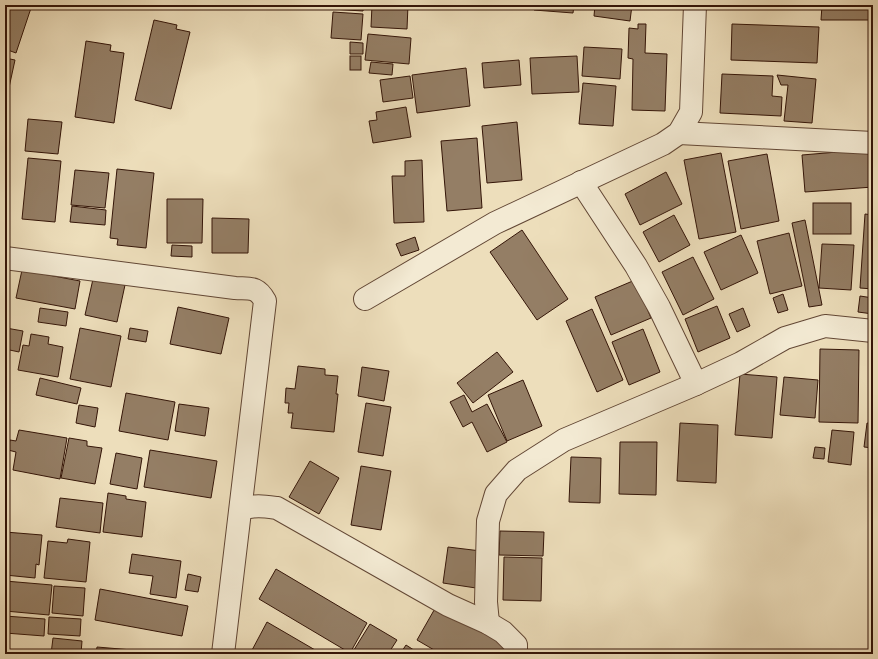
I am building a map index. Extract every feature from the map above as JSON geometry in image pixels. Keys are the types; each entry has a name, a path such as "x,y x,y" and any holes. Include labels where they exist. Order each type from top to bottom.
{"street":[{"path":"365,300 494,222 663,144 679,133 690,112 695,5"},
{"path":"679,133 873,143"},
{"path":"581,182 636,266 696,384"},
{"path":"5,258 235,288 253,289 261,293 265,301 223,654"},
{"path":"488,623 486,602 488,521 496,494 517,470 564,440 696,384 741,363 785,338 825,326 873,331"},
{"path":"241,509 253,506 277,508 448,605 488,623 503,632 516,645 516,654"}],"building":[{"path":"5,5 32,5 16,53 5,49"},
{"path":"331,5 364,5 363,11 331,9"},
{"path":"372,5 408,5 407,29 371,27"},
{"path":"535,5 574,5 573,13 534,10"},
{"path":"595,5 632,5 630,21 594,16"},
{"path":"731,5 786,5 786,7"},
{"path":"822,5 873,5 873,20 821,20"},
{"path":"333,12 363,14 361,40 331,38"},
{"path":"154,20 177,25 176,29 190,32 171,109 135,100"},
{"path":"638,24 646,24 645,53 667,54 665,111 632,110 633,59 628,58 629,28 638,29"},
{"path":"732,24 819,27 817,63 731,60"},
{"path":"368,34 411,38 409,64 365,60"},
{"path":"86,41 111,45 110,51 124,53 114,123 75,117"},
{"path":"350,42 363,43 363,54 350,54"},
{"path":"584,47 622,49 620,79 582,76"},
{"path":"350,56 361,56 361,70 350,70"},
{"path":"577,56 579,92 532,94 530,58"},
{"path":"5,58 15,60 5,106"},
{"path":"519,60 521,85 484,88 482,63"},
{"path":"371,62 393,64 392,75 369,73"},
{"path":"466,68 470,106 417,113 412,75"},
{"path":"722,74 773,76 772,96 782,97 781,116 720,113"},
{"path":"777,75 816,79 812,123 784,121 788,85 781,85"},
{"path":"410,76 413,98 383,102 380,80"},
{"path":"583,83 616,86 613,126 579,124"},
{"path":"406,107 411,137 373,143 369,121 377,120 376,112"},
{"path":"28,119 62,122 58,154 25,151"},
{"path":"517,122 522,180 487,183 482,126"},
{"path":"477,138 482,208 447,211 441,141"},
{"path":"873,149 873,187 805,192 802,155"},
{"path":"721,153 736,232 699,239 684,160"},
{"path":"767,154 779,221 741,229 728,161"},
{"path":"28,158 61,161 55,222 22,219"},
{"path":"422,160 424,222 394,223 392,176 405,176 405,161"},
{"path":"117,169 154,173 146,248 117,245 118,239 110,238"},
{"path":"75,170 109,173 105,208 71,205"},
{"path":"666,172 682,204 640,225 625,194"},
{"path":"167,199 203,199 202,243 167,243"},
{"path":"813,203 851,203 851,234 813,234"},
{"path":"72,206 106,210 105,225 70,222"},
{"path":"865,214 873,215 873,289 860,288"},
{"path":"674,215 690,245 659,262 643,232"},
{"path":"212,218 249,219 248,253 212,253"},
{"path":"805,220 822,305 809,307 792,223"},
{"path":"522,230 568,299 537,320 490,252"},
{"path":"789,233 802,286 770,294 757,241"},
{"path":"741,235 758,273 721,290 704,252"},
{"path":"415,237 419,250 401,256 396,244"},
{"path":"822,244 854,245 851,290 819,288"},
{"path":"172,245 192,246 192,257 171,256"},
{"path":"693,257 714,299 683,315 662,272"},
{"path":"22,270 80,281 75,309 16,298"},
{"path":"93,279 125,285 117,322 85,315"},
{"path":"635,280 651,318 611,335 595,297"},
{"path":"783,294 788,310 778,313 773,298"},
{"path":"860,296 873,298 873,314 858,312"},
{"path":"717,306 730,338 698,352 685,319"},
{"path":"178,307 229,318 221,354 170,344"},
{"path":"40,308 68,312 66,326 38,322"},
{"path":"743,308 750,326 737,332 729,314"},
{"path":"592,309 623,380 597,392 566,321"},
{"path":"6,328 23,331 19,352 5,349"},
{"path":"80,328 121,336 111,387 70,379"},
{"path":"130,328 148,331 146,342 128,339"},
{"path":"643,329 660,372 629,385 612,342"},
{"path":"31,334 49,337 48,344 63,347 58,377 18,370 23,345 29,346"},
{"path":"820,349 859,350 858,423 819,422"},
{"path":"497,352 513,372 473,403 457,383"},
{"path":"298,366 325,369 325,375 338,376 336,394 338,394 334,432 291,428 293,413 288,413 289,403 285,403 286,388 295,389"},
{"path":"362,367 389,371 384,401 358,396"},
{"path":"740,374 777,377 772,438 735,435"},
{"path":"784,377 818,380 815,418 780,415"},
{"path":"40,378 81,388 77,404 36,395"},
{"path":"523,380 542,426 507,441 488,395"},
{"path":"126,393 175,402 168,440 119,431"},
{"path":"464,395 472,412 487,404 507,442 487,452 472,422 463,427 450,402"},
{"path":"366,403 391,407 383,456 358,452"},
{"path":"179,404 209,408 205,436 175,431"},
{"path":"79,405 98,408 95,427 76,423"},
{"path":"680,423 718,425 716,483 677,481"},
{"path":"867,423 873,424 873,448 864,447"},
{"path":"19,430 67,438 60,479 13,470 16,452 8,450 10,440 16,441"},
{"path":"832,430 854,432 851,465 828,462"},
{"path":"69,438 87,441 87,446 102,448 95,484 61,478"},
{"path":"620,442 657,442 656,495 619,494"},
{"path":"815,447 825,448 824,459 813,458"},
{"path":"150,450 217,461 211,498 144,487"},
{"path":"116,453 142,458 137,489 110,484"},
{"path":"571,457 601,458 600,503 569,502"},
{"path":"310,461 339,478 319,514 289,497"},
{"path":"361,466 391,471 381,530 351,525"},
{"path":"108,493 126,496 126,499 146,502 142,537 103,532"},
{"path":"60,498 103,503 100,533 56,527"},
{"path":"500,531 544,532 543,556 499,555"},
{"path":"5,532 42,535 39,565 36,564 35,578 5,575"},
{"path":"68,539 90,542 86,582 44,578 48,541 67,543"},
{"path":"448,547 481,551 476,588 443,583"},
{"path":"132,554 181,561 176,598 150,594 153,576 129,573"},
{"path":"504,557 542,558 541,601 503,600"},
{"path":"276,569 367,623 350,653 259,599"},
{"path":"188,574 201,577 198,592 185,590"},
{"path":"5,581 52,585 49,615 5,611"},
{"path":"54,586 85,588 83,616 52,613"},
{"path":"100,589 188,606 182,636 95,620"},
{"path":"437,605 512,649 509,654 441,654 417,640"},
{"path":"5,616 45,619 44,636 5,633"},
{"path":"49,617 81,619 80,636 48,634"},
{"path":"267,622 322,654 255,654 251,652"},
{"path":"370,624 397,640 388,654 352,653"},
{"path":"53,638 82,641 81,654 51,654"},
{"path":"406,645 420,654 400,654"},
{"path":"97,647 179,654 96,654"}]}
